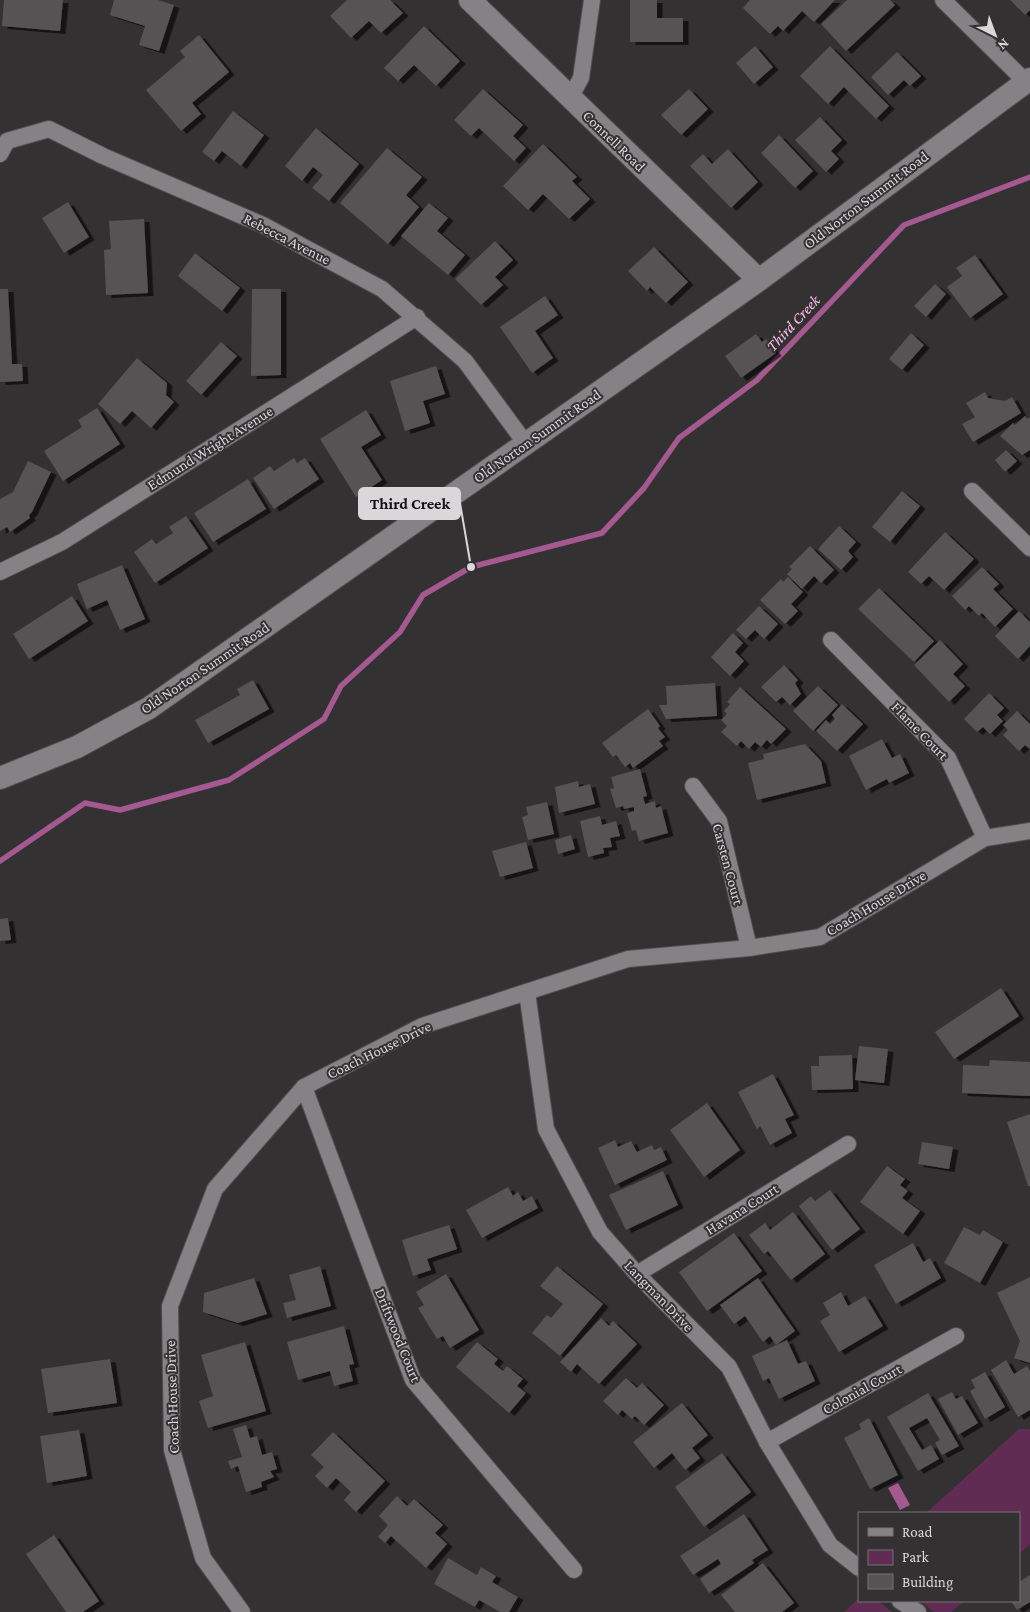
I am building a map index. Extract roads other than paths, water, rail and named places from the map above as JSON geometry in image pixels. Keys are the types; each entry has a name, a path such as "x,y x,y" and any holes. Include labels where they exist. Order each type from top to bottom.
{"main road":[{"name":"Connell Road","path":"470,0 759,280"},
{"name":"Old Norton Summit Road","path":"0,778 77,747 148,708 759,280 1028,81"}],"street":[{"path":"570,98 581,78 588,41 592,0"},
{"path":"943,0 1028,81"},
{"name":"Rebecca Avenue","path":"0,154 7,141 49,129 103,156 263,225 382,289 417,317 465,361 526,444"},
{"name":"Edmund Wright Avenue","path":"0,572 62,542 417,317"},
{"path":"972,491 1030,548"},
{"name":"Flame Court","path":"831,640 948,758 985,838"},
{"name":"Carsten Court","path":"693,786 719,821 749,948"},
{"name":"Coach House Drive","path":"242,1612 203,1558 172,1450 170,1306 215,1189 304,1087 422,1026 628,959 749,948 820,937 985,838 1030,831"},
{"name":"Langman Drive","path":"527,992 546,1129 600,1232 637,1274 729,1367 767,1442 830,1545 858,1567"},
{"name":"Driftwood Court","path":"304,1087 413,1380 574,1570"},
{"name":"Havana Court","path":"637,1274 848,1144"},
{"name":"Colonial Court","path":"767,1442 956,1336"},
{"path":"902,1602 918,1612"}],"waterway":[{"name":"Third Creek","path":"0,861 85,803 120,810 229,780 324,719 341,686 400,632 423,595 471,567 602,533 644,488 679,438 757,380 904,225 1030,177"}],"place":[{"name":"Third Creek","path":"471,567"}]}
